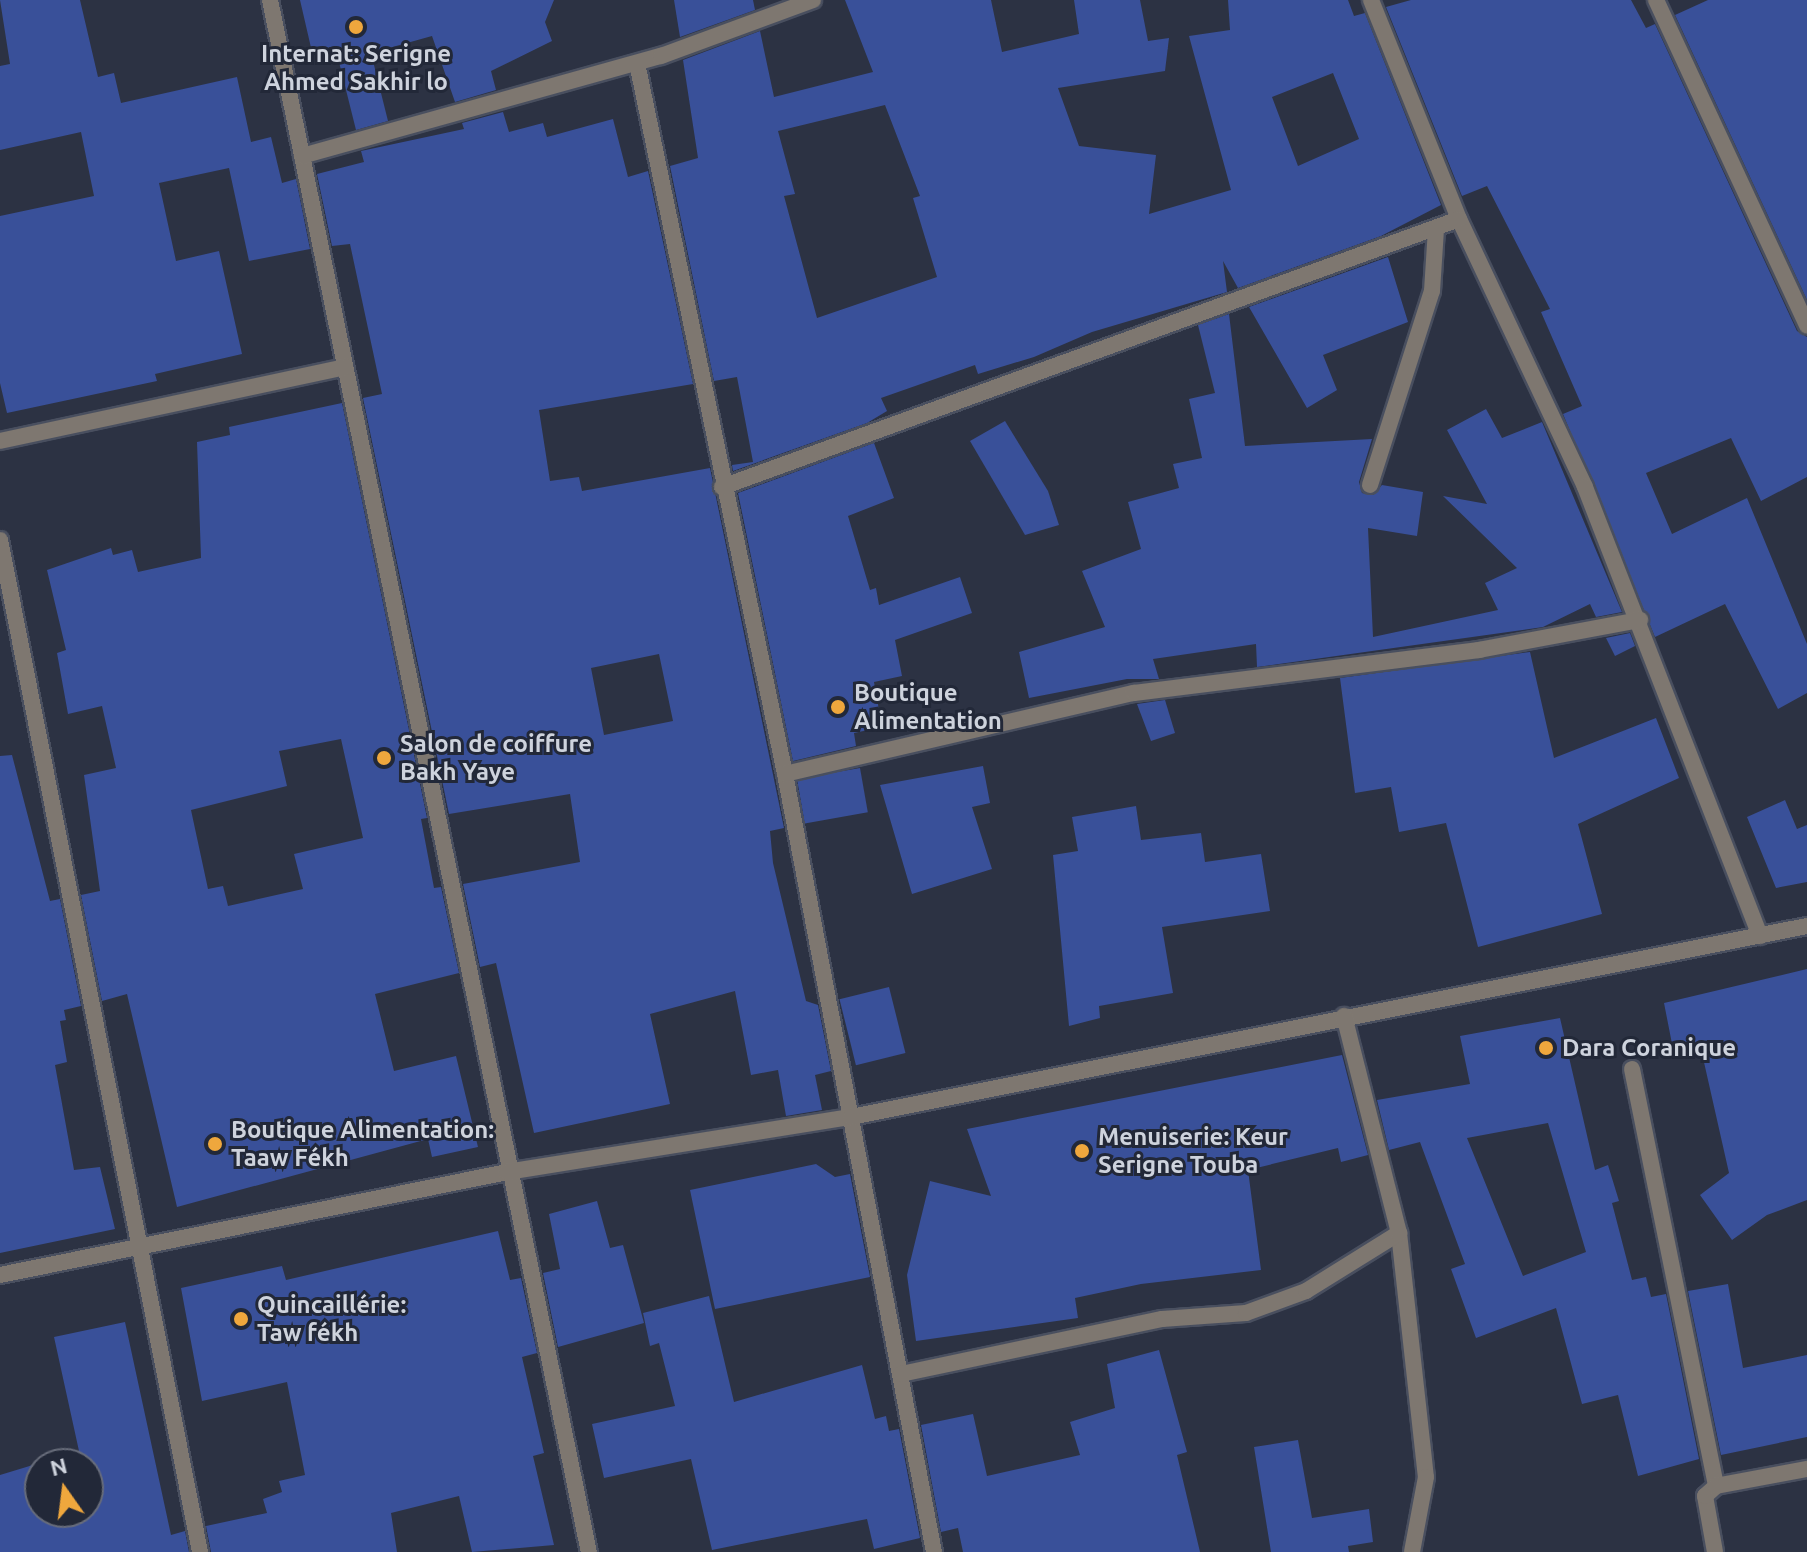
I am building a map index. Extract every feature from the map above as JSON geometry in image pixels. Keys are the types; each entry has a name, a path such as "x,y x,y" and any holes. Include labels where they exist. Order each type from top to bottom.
{"street":[{"path":"270,0 507,1172 589,1552"},
{"path":"302,156 637,63 813,0"},
{"path":"1371,0 1459,219 1585,487 1640,620 1760,936"},
{"path":"1656,0 1807,326"},
{"path":"637,63 722,487 785,774 934,1552"},
{"path":"722,487 1459,219"},
{"path":"1370,485 1432,291 1436,229"},
{"path":"0,441 345,367"},
{"path":"0,540 144,1246 200,1552"},
{"path":"785,774 1134,693 1479,650 1640,620"},
{"path":"0,1275 507,1172 851,1117 1344,1016 1807,926"},
{"path":"1344,1016 1399,1233 1426,1477 1412,1552"},
{"path":"1632,1069 1716,1486"},
{"path":"901,1374 1162,1319 1246,1313 1306,1291 1399,1233"},
{"path":"1715,1552 1705,1496 1716,1486 1807,1469"}],"building":[{"path":"0,0 80,0 98,77 114,73 121,103 237,77 251,142 271,137 282,183 296,179 310,249 249,261 229,168 159,183 176,261 219,251 242,354 155,374 157,381 7,413 0,383 0,216 94,196 81,132 0,150 0,66 10,64"},
{"path":"300,0 554,0 545,22 552,41 491,71 496,90 455,102 432,36 371,53 388,121 356,130 335,46 312,52"},
{"path":"674,0 753,0 755,10 680,37"},
{"path":"845,0 991,0 1002,52 1079,34 1074,0 1140,0 1148,41 1169,38 1165,71 1058,88 1079,146 1156,155 1149,214 1231,190 1189,36 1230,30 1228,0 1348,0 1354,16 1365,13 1441,205 1381,236 1238,288 1223,261 1227,292 1092,332 1034,357 978,374 975,365 881,398 887,411 867,423 733,471 732,465 753,462 737,377 714,381 670,166 698,158 683,60 760,31 774,97 873,72","holes":["1333,73 1359,139 1298,166 1272,97","885,105 920,196 913,198 937,277 817,318 784,196 795,194 778,131"]},
{"path":"1411,0 1631,0 1646,28 1655,24 1797,331 1807,337 1807,477 1761,501 1731,438 1646,473 1672,534 1747,498 1807,644 1807,693 1778,709 1725,604 1655,637 1563,414 1582,406 1541,312 1550,309 1487,186 1462,196 1386,7"},
{"path":"1708,0 1807,0 1807,300 1675,15"},
{"path":"503,112 509,132 543,123 547,137 613,119 628,177 648,171 693,384 539,410 550,481 579,477 582,491 710,468 784,828 770,831 773,863 806,1001 818,1005 831,1071 815,1075 822,1110 786,1116 778,1070 751,1075 735,991 650,1014 670,1104 534,1133 496,963 480,967 463,884 580,862 570,794 449,814 363,398 382,394 350,244 332,246 317,174 364,162 361,151 464,129 462,123","holes":["659,654 673,721 604,735 591,668"]},
{"path":"1388,257 1408,322 1323,355 1337,390 1307,408 1249,307"},
{"path":"1229,314 1245,446 1372,439 1359,482 1362,493 1373,495 1382,485 1423,492 1417,536 1368,528 1373,637 1498,610 1485,583 1517,568 1443,496 1487,504 1447,430 1486,409 1502,438 1542,422 1622,612 1596,617 1590,604 1543,627 1257,667 1256,644 1153,659 1159,679 1127,679 1029,698 1019,652 1105,627 1082,571 1141,549 1128,502 1179,488 1173,464 1202,458 1189,399 1215,393 1198,325"},
{"path":"342,403 427,818 421,819 434,888 441,887 459,973 375,994 394,1071 456,1056 478,1147 432,1157 428,1139 177,1207 127,994 102,1001 81,895 100,891 84,775 116,768 102,706 68,714 57,653 66,650 47,570 111,548 113,555 132,550 138,572 201,558 197,442 230,435 229,427","holes":["341,739 363,838 294,854 303,889 228,906 223,886 208,889 191,810 287,786 279,751"]},
{"path":"1005,421 1048,491 1059,525 1025,535 970,441"},
{"path":"874,443 894,498 848,516 870,590 876,588 879,605 960,577 972,613 895,640 902,676 874,682 882,727 854,733 856,746 793,761 738,493"},
{"path":"1630,633 1635,646 1615,656 1606,638"},
{"path":"1530,652 1554,758 1656,718 1679,778 1578,824 1602,914 1478,947 1446,823 1399,832 1391,787 1355,793 1340,678"},
{"path":"1165,700 1175,733 1151,741 1137,704"},
{"path":"12,755 50,901 60,899 81,1006 64,1010 66,1020 60,1021 67,1062 55,1065 74,1170 100,1167 115,1229 0,1253 0,756"},
{"path":"983,766 990,803 972,807 992,869 912,894 880,785"},
{"path":"860,768 868,812 805,823 797,779"},
{"path":"1785,800 1797,829 1807,825 1807,882 1776,888 1747,817"},
{"path":"1136,806 1141,840 1201,833 1205,862 1261,854 1270,911 1162,927 1173,993 1099,1006 1100,1018 1069,1026 1053,855 1078,851 1072,817"},
{"path":"1807,969 1807,1200 1767,1215 1732,1240 1700,1195 1729,1173 1701,1049 1674,1054 1664,1003"},
{"path":"889,987 905,1053 856,1065 840,999"},
{"path":"1560,1018 1595,1170 1608,1165 1619,1201 1612,1203 1632,1280 1646,1277 1651,1297 1666,1294 1699,1459 1638,1476 1618,1395 1582,1404 1556,1308 1476,1338 1451,1269 1465,1264 1420,1142 1389,1150 1377,1100 1470,1084 1460,1036","holes":["1548,1123 1586,1252 1523,1276 1467,1138"]},
{"path":"1342,1055 1368,1155 1341,1162 1338,1148 1248,1170 1261,1270 1141,1284 1075,1298 1078,1318 916,1341 907,1275 930,1181 991,1196 967,1129"},
{"path":"816,1164 835,1177 850,1174 870,1277 715,1309 690,1190"},
{"path":"597,1201 610,1248 623,1245 644,1323 558,1347 543,1273 560,1269 549,1214"},
{"path":"498,1231 510,1280 521,1278 537,1353 522,1357 544,1453 533,1456 554,1545 472,1552 459,1496 391,1513 397,1552 211,1552 206,1526 267,1513 263,1499 282,1492 279,1481 305,1475 287,1382 202,1401 181,1288 282,1266 286,1280"},
{"path":"1728,1284 1743,1368 1807,1355 1807,1437 1721,1455 1688,1291"},
{"path":"709,1296 734,1402 862,1365 875,1419 886,1416 889,1431 899,1429 920,1538 874,1549 867,1519 712,1550 691,1459 604,1478 592,1424 675,1406 659,1343 650,1346 643,1313"},
{"path":"125,1322 171,1535 185,1531 189,1552 0,1552 0,1475 24,1468 24,1528 104,1528 104,1448 78,1448 54,1337"},
{"path":"1159,1350 1187,1452 1177,1455 1200,1552 963,1552 958,1528 941,1532 921,1425 973,1414 987,1476 1080,1455 1070,1422 1115,1408 1107,1364"},
{"path":"1298,1440 1312,1518 1369,1509 1373,1542 1348,1546 1349,1552 1271,1552 1254,1447"}],"place":[{"name":"Internat: Serigne Ahmed Sakhir lo","path":"356,27"},
{"name":"Boutique Alimentation","path":"838,707"},
{"name":"Salon de coiffure Bakh Yaye","path":"384,758"},
{"name":"Dara Coranique","path":"1546,1048"},
{"name":"Boutique Alimentation: Taaw Fékh","path":"215,1144"},
{"name":"Menuiserie: Keur Serigne Touba","path":"1082,1151"},
{"name":"Quincaillérie: Taw fékh","path":"241,1319"}]}
